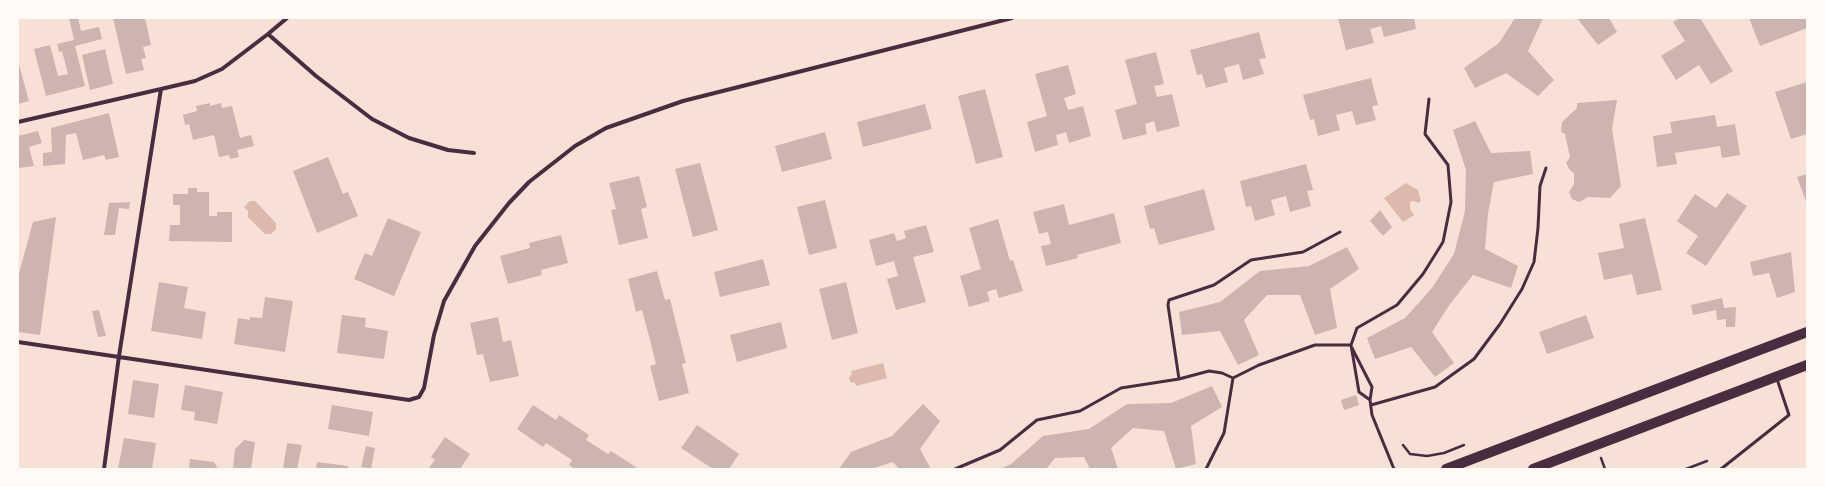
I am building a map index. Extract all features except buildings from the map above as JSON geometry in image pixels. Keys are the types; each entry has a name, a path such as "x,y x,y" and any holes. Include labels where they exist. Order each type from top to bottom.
{"main road":[{"path":"1446,469 1807,332"},
{"path":"1533,469 1556,462 1807,365"}],"street":[{"path":"18,122 195,80 222,69 287,18"},
{"path":"18,342 119,356 399,400 409,400 419,397 424,388 434,335 444,301 475,246 509,203 529,182 575,146 606,128 683,101 1012,18"},
{"path":"268,34 316,76 372,119 409,138 448,150 474,153"},
{"path":"104,469 119,356 161,89"}],"lane":[{"path":"1370,400 1359,392 1351,345 1357,328 1396,305 1423,274 1443,242 1451,202 1448,165 1425,134 1429,99"},
{"path":"1371,405 1436,387 1474,359 1500,324 1522,289 1534,262 1538,228 1540,186 1546,168"},
{"path":"1179,379 1168,305 1169,300 1214,286 1251,260 1303,252 1340,232"},
{"path":"1233,378 1259,365 1316,345 1351,345"},
{"path":"1351,345 1372,387 1370,400 1372,415 1394,469"},
{"path":"956,469 1000,450 1037,420 1080,411 1121,388 1179,379 1209,371 1222,373 1233,378"},
{"path":"1721,469 1789,415 1776,377"},
{"path":"1206,469 1224,433 1233,378"}],"path":[{"path":"1601,458 1605,469"},
{"path":"1686,469 1707,461"}],"shaded area":[{"path":"1406,183 1418,190 1421,201 1418,203 1414,201 1410,202 1410,209 1414,215 1403,222 1384,198"},
{"path":"250,201 255,201 276,223 276,229 271,234 265,234 248,217 248,211 244,207"},
{"path":"883,363 887,378 856,386 855,383 850,382 849,377 852,374 851,371"}]}
